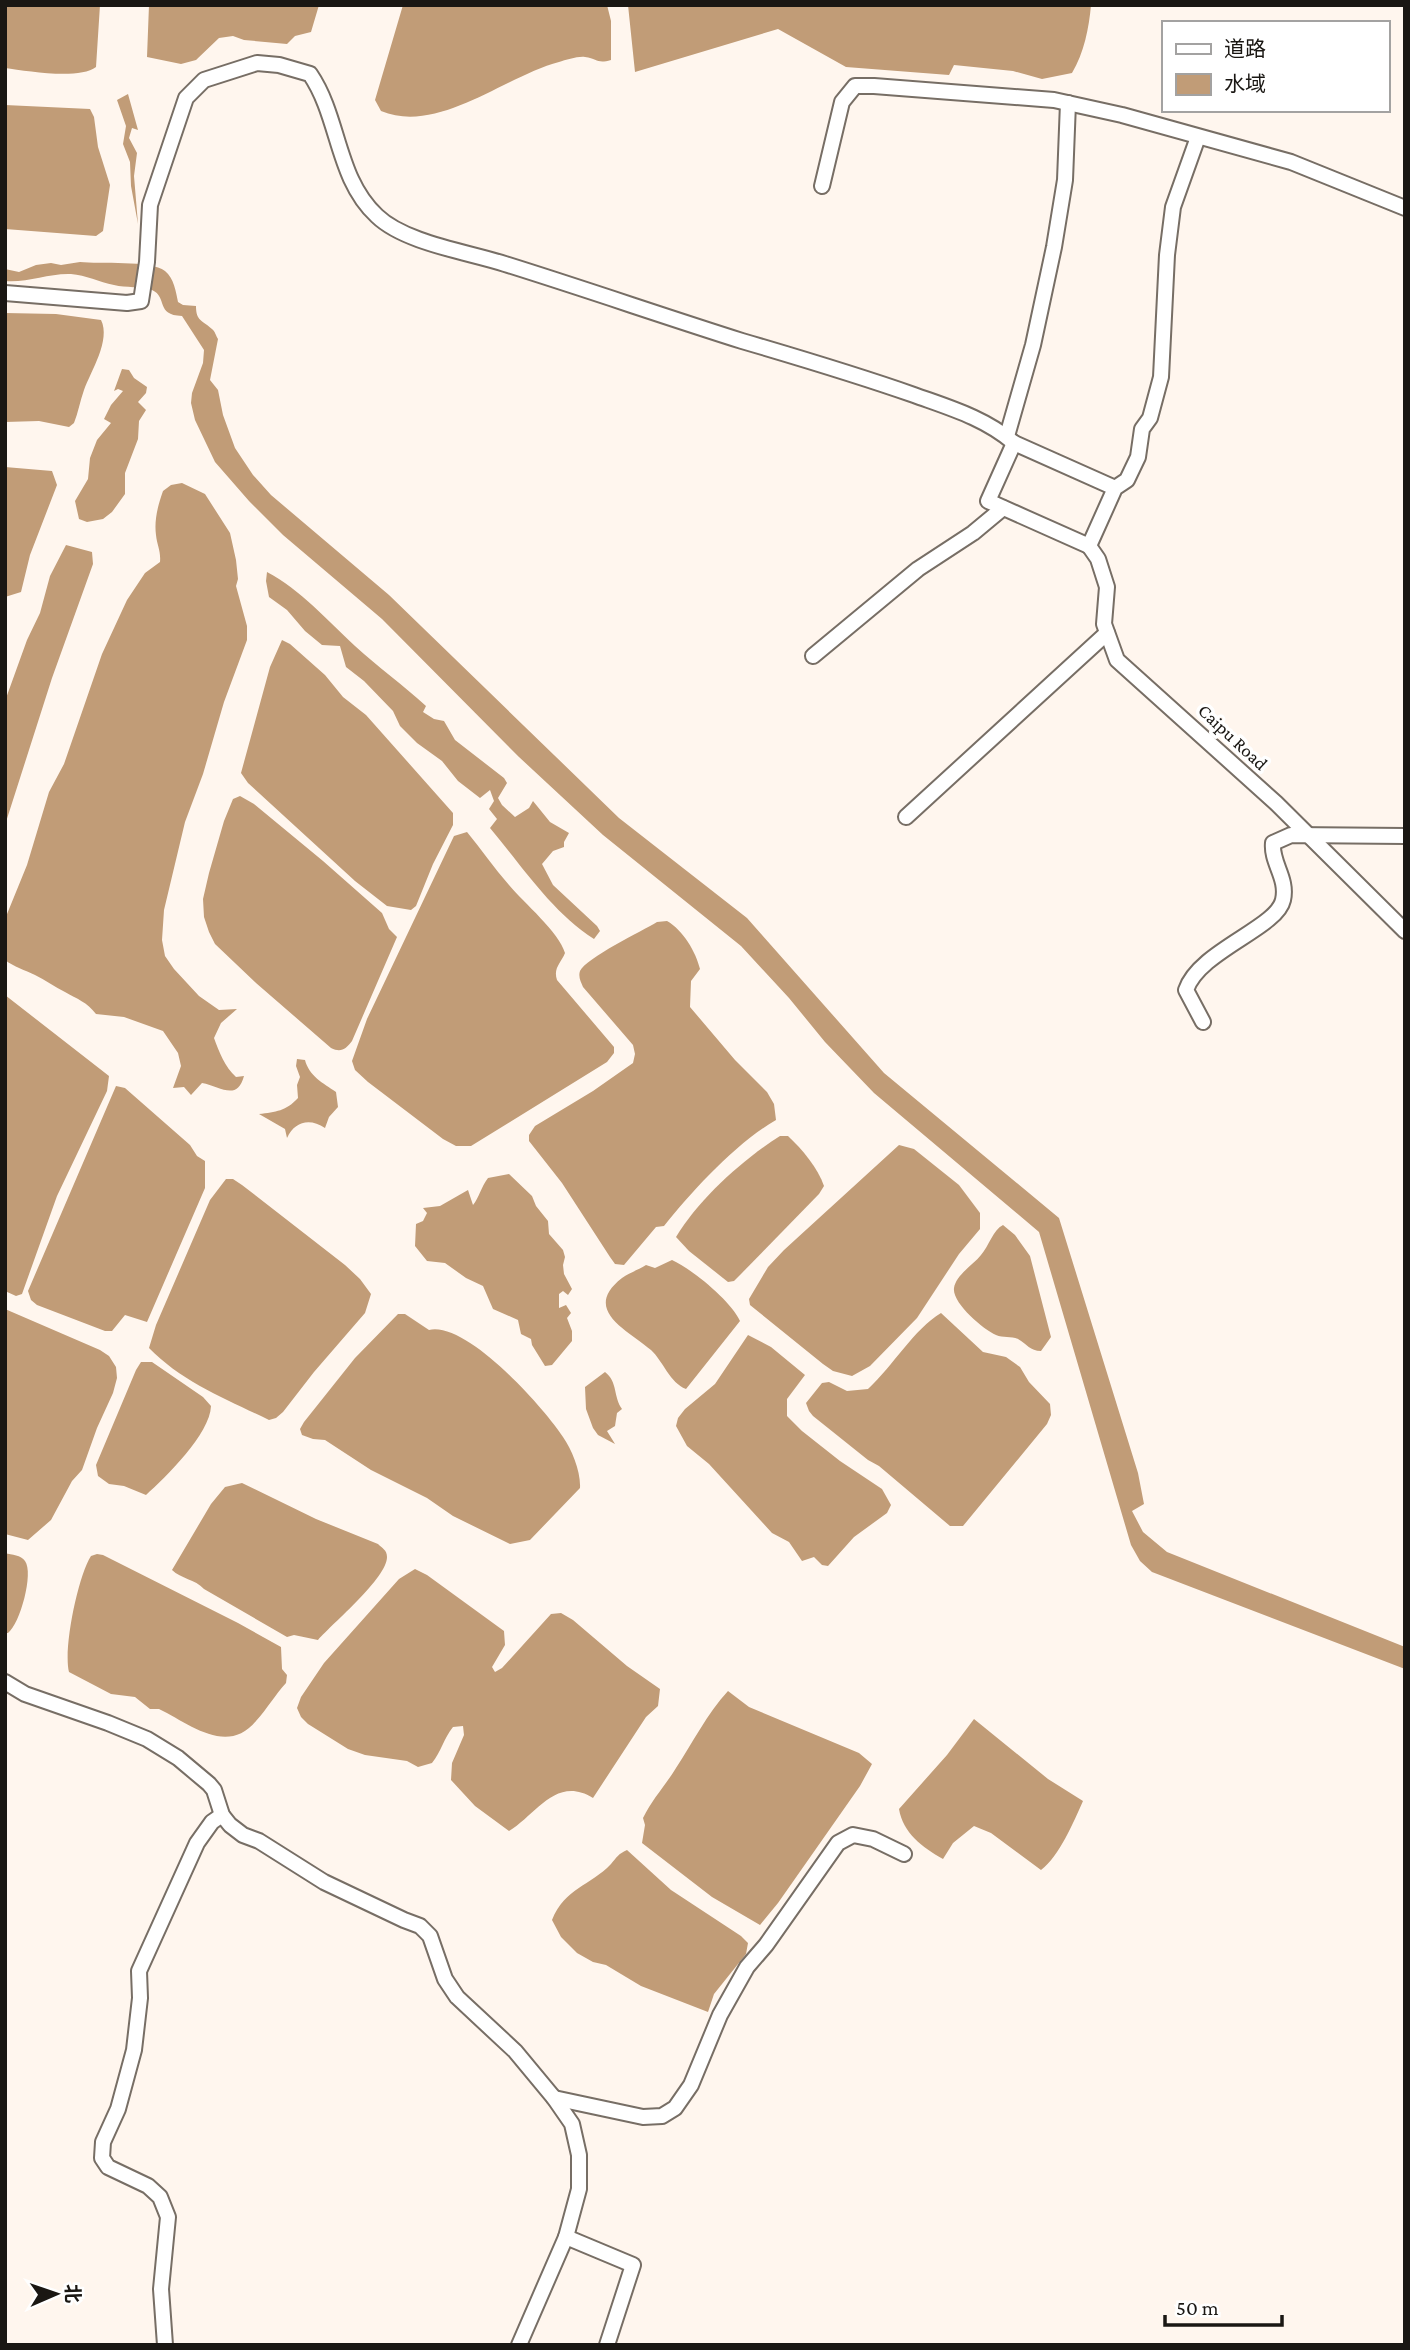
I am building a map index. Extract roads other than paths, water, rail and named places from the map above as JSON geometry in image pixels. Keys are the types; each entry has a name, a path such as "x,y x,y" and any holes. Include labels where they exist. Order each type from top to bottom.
{"street":[{"path":"5,293 127,303 141,301 147,262 150,205 186,98 204,80 231,70 257,63 279,65 310,74 327,108 354,189 380,219 415,239 468,252 597,295 840,369 968,414 1011,439 1115,488"},
{"path":"822,186 842,102 855,86 943,90 1068,103 1122,115 1291,162 1405,208"},
{"path":"1068,103 1065,180 1054,247 1011,439 988,501 1089,546 1115,488 1127,480 1138,457 1142,429 1150,418 1161,377 1167,256 1173,207 1198,137"},
{"path":"813,656 918,569 973,533 1003,508"},
{"name":"Caipu Road","path":"1089,546 1098,559 1107,587 1104,624 1117,660 1310,836 1405,931"},
{"path":"906,817 1107,633"},
{"path":"1203,1021 1186,989 1189,980 1235,940 1276,914 1283,902 1285,884 1272,854 1273,843 1291,835 1405,836"},
{"path":"5,1682 25,1694 147,1739 197,1772 214,1790 222,1815 243,1835 258,1841 324,1882 421,1926 430,1936 445,1979 457,1997 514,2051 554,2098 572,2124 579,2155 579,2189 566,2237 519,2345"},
{"path":"165,2345 160,2289 168,2217 160,2197 148,2186 108,2167 102,2158 103,2143 118,2109 134,2050 139,2019 139,1971 197,1843 212,1822 222,1815"},
{"path":"554,2098 643,2116 662,2116 675,2108 691,2085 720,2015 747,1967 766,1945 838,1843 853,1835 873,1839 904,1854"},
{"path":"566,2237 633,2265 607,2345"}],"water":[{"path":"5,5 100,5 96,67 66,74 5,68"},
{"path":"149,5 319,5 311,32 295,36 287,44 244,40 233,36 219,38 196,60 181,64 147,57"},
{"path":"403,5 607,5 611,21 611,60 572,58 538,69 448,110 403,116 381,111 375,100"},
{"path":"628,5 1091,5 1085,40 1072,73 1042,79 1013,71 954,65 949,75 846,67 778,29 635,72"},
{"path":"128,94 138,130 132,128 129,138 137,153 134,176 138,224 130,162 123,144 126,126 117,100"},
{"path":"5,105 90,109 110,185 103,231 96,236 5,229"},
{"path":"80,262 148,265 165,271 171,277 178,302 196,306 198,317 213,330 218,339 210,380 218,390 223,415 235,448 253,475 271,495 389,595 619,818 747,918 884,1073 1059,1218 1138,1473 1144,1504 1132,1511 1143,1532 1167,1552 1405,1647 1405,1669 1152,1572 1140,1561 1131,1545 1039,1232 874,1093 825,1042 741,946 603,835 519,757 382,619 283,535 249,501 215,462 195,420 192,393 203,363 204,350 182,316 168,313 157,293 77,275 63,274 5,281 5,269 19,272 36,265"},
{"path":"5,313 56,314 101,320 104,337 102,346 74,423 69,427 39,421 5,422"},
{"path":"122,369 129,370 134,378 147,387 146,393 138,402 146,410 139,421 138,439 125,473 125,494 112,512 103,519 87,522 79,519 75,501 88,479 90,458 97,440 111,423 104,419 123,391 114,391"},
{"path":"5,467 52,471 57,485 30,555 21,592 5,597"},
{"path":"182,483 205,494 230,533 236,560 236,586 247,626 247,640 185,822 164,910 162,940 165,956 199,996 219,1010 237,1009 221,1023 214,1038 229,1069 236,1077 244,1076 241,1084 232,1090 202,1083 191,1095 184,1087 173,1088 181,1066 178,1053 163,1031 124,1017 96,1014 82,1001 5,960 5,919 27,865 49,792 64,764 102,654 127,600 145,573 160,562 156,524 163,491 171,485"},
{"path":"66,545 92,552 93,564 52,678 5,825 5,701 27,640 40,613 50,576"},
{"path":"267,572 302,596 364,654 426,706 423,712 434,719 444,721 455,740 504,778 507,783 498,798 515,817 529,808 533,801 550,822 569,833 564,847 553,851 542,864 553,885 597,926 600,931 594,939 551,902 490,828 497,819 489,809 494,801 490,790 480,798 458,781 442,761 417,743 400,726 393,711 346,667 340,646 322,645 305,631 287,610 269,597"},
{"path":"282,640 325,675 343,697 366,715 453,813 453,825 416,906 411,910 387,906 355,881 248,783 241,773 270,667"},
{"path":"240,796 254,804 382,913 389,929 397,937 352,1041 343,1049 331,1048 256,983 215,944 209,932 204,917 203,899 224,821 233,799"},
{"path":"467,832 503,879 556,936 565,953 557,969 557,980 614,1047 614,1053 607,1062 471,1146 456,1146 368,1082 355,1070 352,1061 367,1019 454,836"},
{"path":"667,921 688,942 700,969 691,981 690,1007 735,1060 767,1092 774,1104 776,1120 746,1141 716,1168 664,1226 656,1227 624,1265 615,1264 562,1183 529,1141 529,1135 535,1126 633,1063 633,1045 583,987 580,971 592,959 615,945 657,922"},
{"path":"5,995 109,1076 107,1091 57,1196 22,1294 16,1296 5,1291"},
{"path":"297,1059 305,1060 313,1075 336,1092 338,1107 329,1117 325,1128 314,1123 303,1123 294,1128 287,1138 285,1129 259,1114 280,1110 298,1098 297,1085 300,1077 296,1066"},
{"path":"116,1086 125,1088 205,1161 205,1188 147,1322 125,1315 112,1331 105,1331 37,1305 31,1300 28,1291"},
{"path":"780,1136 788,1136 799,1147 814,1166 824,1186 734,1281 728,1282 676,1237 696,1209 722,1181"},
{"path":"899,1145 914,1149 959,1185 980,1213 980,1229 959,1254 917,1318 870,1366 852,1376 833,1371 823,1364 750,1305 749,1299 768,1267 784,1250"},
{"path":"509,1174 532,1196 548,1221 549,1234 563,1250 565,1257 564,1274 572,1289 568,1295 563,1291 559,1294 559,1308 566,1305 571,1313 567,1318 572,1331 572,1341 552,1365 545,1366 531,1339 521,1334 518,1320 493,1309 483,1286 445,1263 427,1261 415,1246 416,1224 423,1221 427,1213 423,1208 440,1206 468,1190 473,1205 488,1178"},
{"path":"226,1179 233,1179 242,1185 345,1265 371,1294 365,1313 283,1412 269,1420 176,1371 149,1348 156,1325 210,1200"},
{"path":"1003,1225 1015,1235 1030,1256 1051,1337 1041,1351 1031,1349 1018,1339 990,1332 969,1315 955,1294 955,1283 981,1255"},
{"path":"672,1260 710,1286 740,1321 686,1389 675,1382 651,1350 621,1327 607,1310 606,1300 611,1289 622,1278 646,1265 655,1268"},
{"path":"5,1309 100,1350 109,1356 116,1367 117,1378 113,1393 82,1470 72,1481 51,1520 28,1540 5,1534"},
{"path":"941,1313 983,1352 1006,1357 1020,1367 1029,1382 1050,1404 1051,1415 1047,1424 963,1526 950,1526 879,1466 813,1416 806,1403 822,1383 829,1382 847,1391 868,1389 922,1328"},
{"path":"398,1314 405,1314 429,1330 445,1331 463,1339 483,1352 522,1388 566,1442 577,1468 580,1488 530,1540 510,1544 371,1470 325,1440 302,1435 300,1429 304,1422 355,1358"},
{"path":"748,1335 771,1347 805,1375 787,1399 787,1416 840,1461 882,1489 891,1505 887,1513 854,1537 828,1566 822,1565 814,1557 802,1561 789,1542 772,1533 709,1464 687,1446 676,1426 685,1409 715,1384"},
{"path":"141,1362 152,1362 203,1397 211,1406 209,1417 195,1442 146,1495 124,1486 109,1484 98,1476 96,1465"},
{"path":"605,1372 612,1380 622,1409 617,1413 615,1426 607,1431 615,1444 598,1435 586,1409 585,1387"},
{"path":"242,1483 316,1519 378,1544 386,1553 385,1566 369,1588 318,1640 294,1635 287,1637 172,1570 211,1504 225,1487"},
{"path":"5,1553 19,1556 25,1561 28,1576 21,1609 8,1633 5,1633"},
{"path":"97,1554 281,1647 286,1683 245,1731 221,1737 208,1734 159,1709 150,1709 135,1697 111,1694 69,1672 68,1647 77,1595 86,1566 91,1556"},
{"path":"415,1569 504,1631 505,1645 492,1667 495,1672 502,1668 551,1614 561,1613 660,1689 658,1706 646,1717 593,1798 580,1792 557,1794 509,1831 475,1806 451,1780 452,1763 464,1735 463,1726 453,1727 432,1763 418,1767 407,1761 365,1755 348,1749 301,1717 297,1708 301,1697 324,1663 399,1579"},
{"path":"728,1691 749,1707 859,1753 872,1764 860,1786 760,1925 712,1897 642,1843 645,1825 643,1818"},
{"path":"974,1719 1048,1779 1083,1801 1060,1848 1041,1870 991,1833 974,1826 953,1843 943,1859 915,1838 901,1818 899,1809 947,1755"},
{"path":"627,1850 671,1890 748,1943 746,1954 714,1994 708,2012 641,1986 606,1965 593,1962 577,1953 561,1937 552,1920 557,1909 571,1894"}]}
